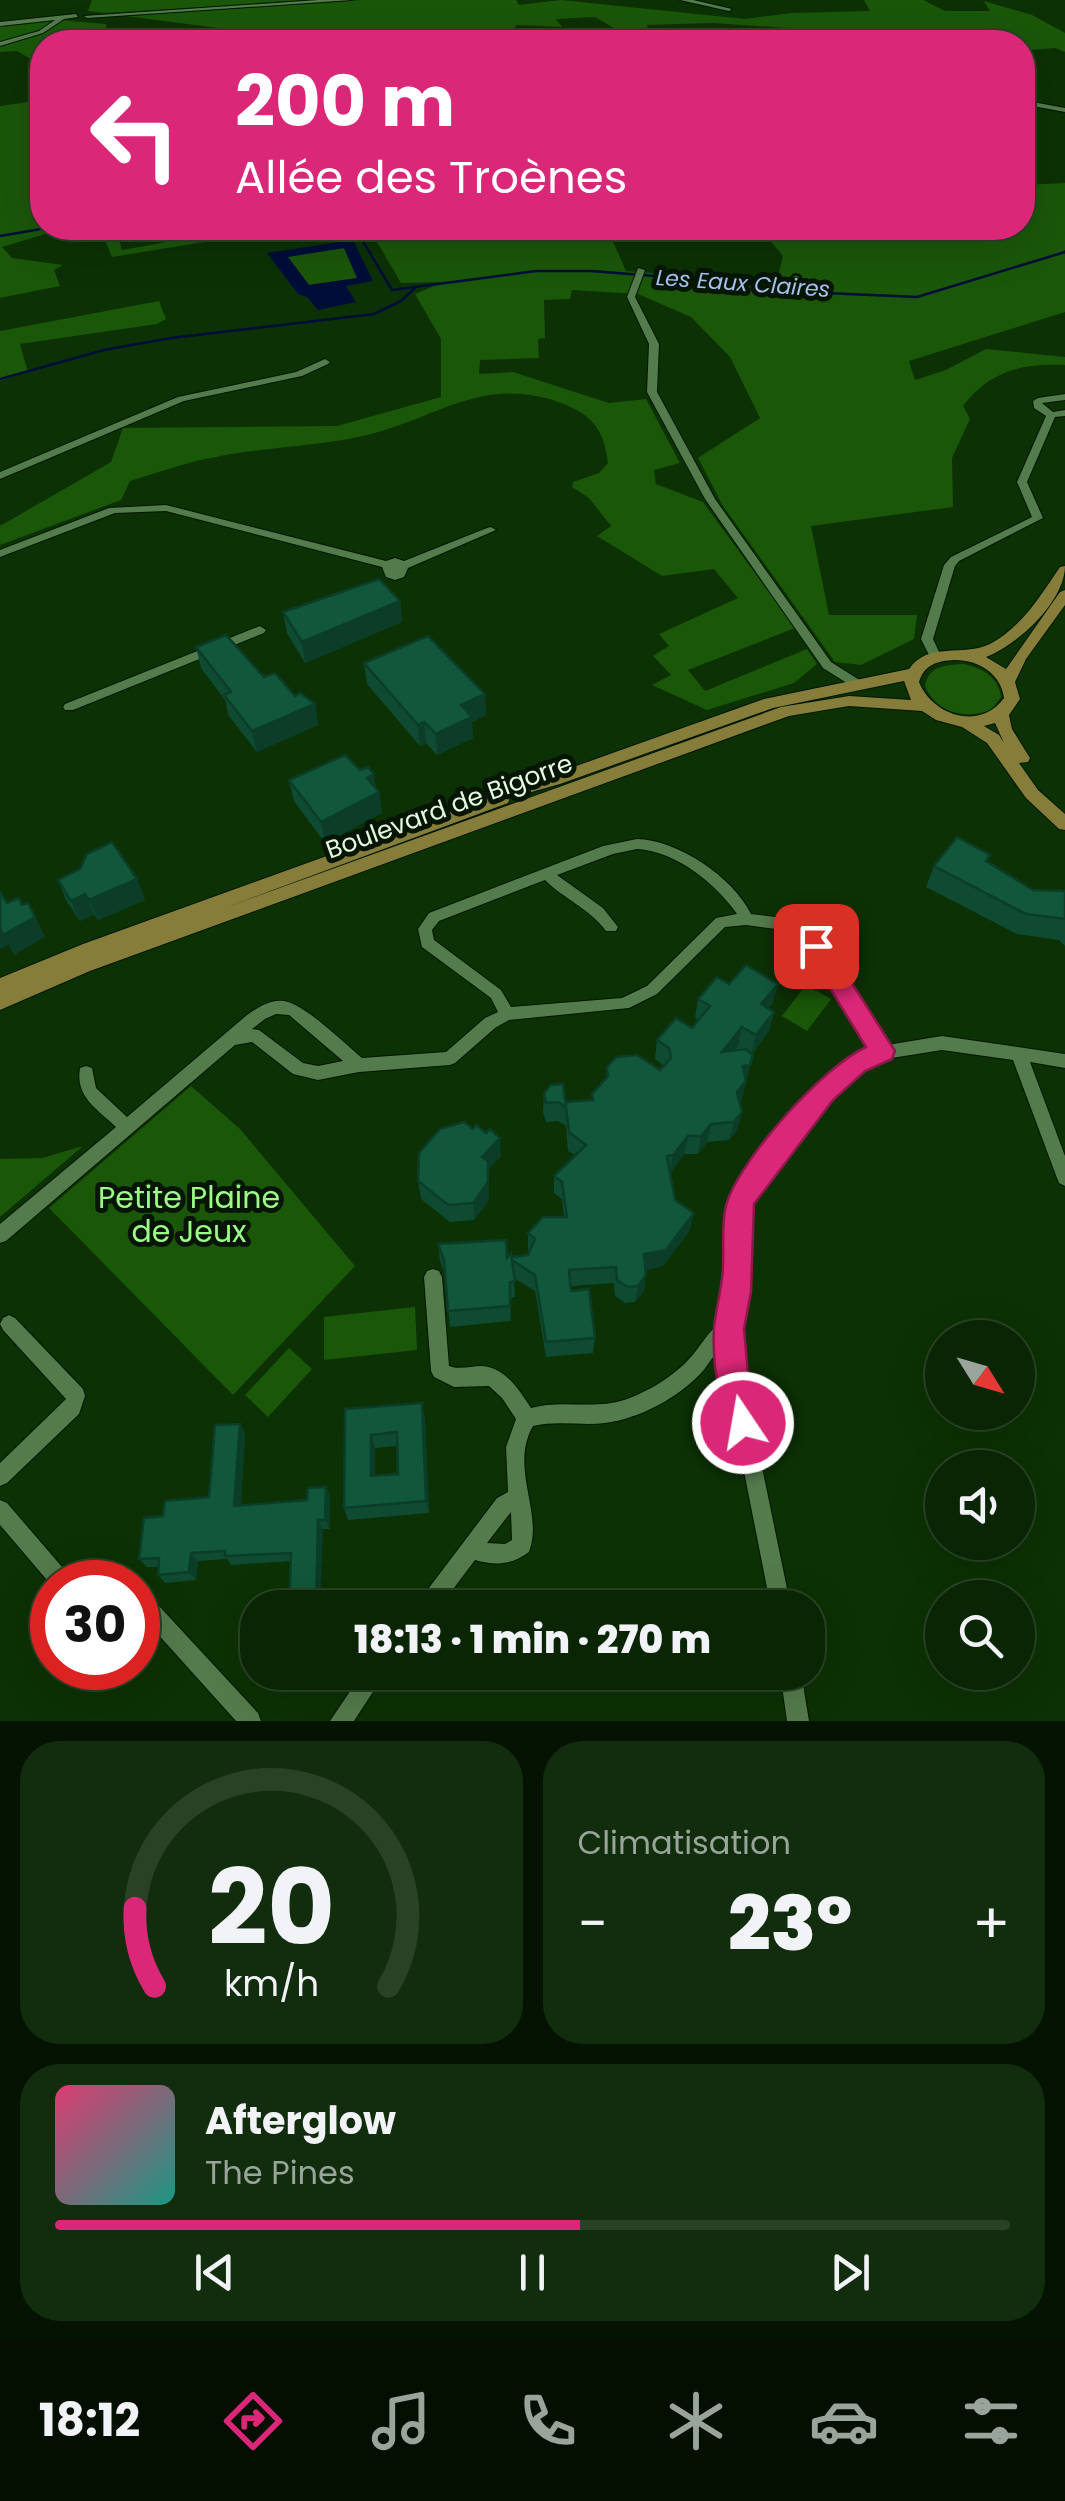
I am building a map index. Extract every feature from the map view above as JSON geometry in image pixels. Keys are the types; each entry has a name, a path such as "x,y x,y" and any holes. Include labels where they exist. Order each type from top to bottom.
{"main road":[{"path":"1065,570 1011,637 994,650 935,656 916,666 912,674 912,690 924,706 993,739 1032,794 1065,824"},
{"path":"1008,681 1019,658 1065,595"},
{"path":"963,722 1001,715 1012,700 1008,681 990,664 964,655"},
{"path":"441,809 457,808 554,780 742,712 823,690 912,674"},
{"name":"Boulevard de Bigorre","path":"0,1002 114,954 776,715 848,701 924,706"},
{"path":"1001,715 1015,749 1045,793 1065,814"},
{"name":"Boulevard de Bigorre","path":"0,986 554,780"},
{"path":"110,942 377,837 400,822"}],"street":[{"path":"0,24 83,12 349,0"},
{"path":"684,0 729,8"},
{"path":"44,30 62,18"},
{"path":"0,44 30,35"},
{"path":"1035,104 1065,110"},
{"path":"640,273 631,297 654,344 652,392 710,499 827,665 857,684"},
{"path":"0,476 79,439 181,399 227,386 283,378 325,362"},
{"path":"1065,397 1038,400 1037,406 1051,415 1065,414"},
{"path":"935,656 927,639 950,565 1038,518 1022,482 1051,415"},
{"path":"0,554 113,510 166,508 404,566 491,530"},
{"path":"68,708 260,630"},
{"path":"823,690 827,685 827,665"},
{"path":"400,822 441,809"},
{"path":"507,1014 496,994 428,943 425,929 444,911 619,846 657,846 678,855 724,890 740,905 746,919"},
{"path":"547,873 556,884 606,918 611,927"},
{"path":"231,1039 254,1035 308,1072 450,1058 507,1014 632,1002 652,990 710,929 721,922 746,919 798,930 816,946 882,1051"},
{"path":"0,1235 266,1010 282,1006 294,1011 360,1065"},
{"path":"778,1590 734,1386 729,1329 736,1292 738,1223 745,1191 824,1092 856,1064 882,1051 942,1043 1065,1061"},
{"path":"1020,1055 1065,1178"},
{"path":"86,1072 90,1090 127,1127"},
{"path":"433,1277 440,1371 456,1380 480,1376 494,1379 527,1418"},
{"path":"0,1476 72,1407 76,1396 9,1324"},
{"path":"527,1418 542,1414 585,1417 624,1411 694,1368 719,1334 729,1329"},
{"path":"471,1548 488,1554 519,1550 524,1541 516,1449 527,1418"},
{"path":"440,1590 504,1505 519,1496"},
{"path":"0,1510 43,1560"},
{"path":"160,1622 250,1721"},
{"path":"341,1721 363,1690"},
{"path":"793,1690 798,1721"}],"green space":[{"path":"92,0 327,0 106,13 88,11"},
{"path":"363,0 516,0 519,5 561,0 745,19 870,11 864,0 923,0 945,11 990,11 984,1 1032,15 1065,33 1065,52 1055,48 1035,50 1035,30 818,30 713,23 617,30 595,17 556,19 562,27 517,25 513,30 233,30 126,16"},
{"path":"48,19 106,24 106,30 30,30 30,59 17,51 0,52 0,23"},
{"path":"30,102 30,239 2,247 12,258 63,265 54,270 60,286 0,298 0,106"},
{"path":"1065,183 1065,250 1061,252 1065,254 1065,312 909,361 915,380 946,370 986,349 1065,357 1065,365 1008,372 984,385 963,406 970,419 952,458 953,507 811,526 829,615 917,615 914,639 861,665 835,662 723,506 698,458 760,418 730,357 691,317 638,294 572,290 570,299 544,300 545,338 538,339 539,358 480,360 479,374 513,372 609,403 646,399 680,463 654,470 656,484 703,502 795,628 688,670 705,691 807,649 817,664 794,683 707,710 652,685 671,675 653,656 669,646 659,634 738,598 714,569 662,576 597,536 611,526 589,498 572,487 573,482 599,473 608,463 600,433 589,419 572,408 533,395 482,396 363,436 230,454 181,465 130,481 121,500 0,545 0,526 111,462 123,428 337,426 441,397 441,339 415,294 444,282 401,283 376,240 612,240 626,271 776,284 783,256 770,240 1035,240 1035,184"},
{"path":"105,240 119,240 122,250 178,240 216,240 112,257"},
{"path":"344,248 358,278 309,285 287,256"},
{"path":"159,301 166,319 157,324 20,344 28,372 0,381 0,331"},
{"path":"963,664 993,678 1001,697 991,710 953,712 930,695 925,686 930,674 944,666"},
{"path":"806,985 831,999 807,1031 782,1016"},
{"name":"Petite Plaine de Jeux","path":"191,1086 240,1129 355,1266 233,1395 49,1208"},
{"path":"83,1146 0,1217 0,1159 42,1158"},
{"path":"415,1307 417,1350 324,1360 324,1317"},
{"path":"289,1348 312,1369 268,1417 245,1395"}],"water":[{"path":"353,240 373,281 346,286 356,302 318,310 307,297 298,294 267,253","holes":["344,248 357,278 309,285 288,257"]}],"building":[{"path":"379,579 400,601 302,642 283,612"},
{"path":"226,635 264,677 275,673 295,696 300,693 315,704 252,731 224,695 231,692 196,647"},
{"path":"428,636 485,694 461,705 472,717 436,734 424,722 418,725 364,663"},
{"path":"345,755 360,770 368,767 374,774 367,778 379,792 321,822 289,780"},
{"path":"957,837 990,855 986,861 1033,890 1065,891 1065,919 1026,914 934,866"},
{"path":"112,842 137,879 89,900 85,894 71,901 58,880 80,869 87,854"},
{"path":"0,892 7,903 19,898 22,905 28,903 35,917 3,935 0,928"},
{"path":"746,965 778,984 761,1004 774,1012 756,1035 742,1027 722,1052 746,1049 753,1055 750,1065 743,1066 746,1081 737,1092 742,1112 734,1122 711,1124 701,1136 688,1136 673,1155 667,1156 675,1200 694,1213 666,1250 644,1254 646,1275 638,1286 627,1287 617,1280 616,1267 569,1270 571,1291 589,1289 595,1338 546,1342 535,1275 512,1260 515,1281 510,1282 510,1306 448,1311 444,1260 438,1244 506,1240 507,1258 511,1253 512,1257 528,1255 535,1239 528,1233 543,1217 567,1217 562,1182 554,1176 586,1145 569,1132 566,1108 558,1102 546,1103 544,1093 551,1085 563,1084 566,1106 566,1102 593,1100 592,1094 608,1076 607,1067 616,1057 637,1055 660,1070 671,1058 669,1048 657,1040 676,1018 692,1028 710,1006 698,999 717,977 729,984"},
{"path":"464,1122 486,1133 490,1129 500,1138 482,1157 488,1161 488,1182 473,1203 448,1205 418,1181 419,1153 440,1129"},
{"path":"422,1403 426,1501 344,1508 345,1409","holes":["397,1432 398,1474 371,1476 371,1435"]},
{"path":"240,1424 234,1506 307,1500 308,1488 326,1487 325,1520 318,1520 316,1590 290,1590 291,1553 191,1553 189,1572 160,1575 159,1558 139,1559 144,1518 163,1516 165,1501 209,1497 215,1425"}],"waterway":[{"name":"Les Eaux Claires","path":"0,236 30,231"},
{"name":"Les Eaux Claires","path":"362,240 392,290 536,271 591,271 745,283 802,292 917,297 1065,252"},
{"name":"Les Eaux Claires","path":"0,379 104,350 171,338 374,314 401,301 415,288"}],"route":[{"path":"743,1423 734,1386 729,1329 738,1279 740,1203 745,1191 824,1092 856,1064 882,1051 816,946"}]}
